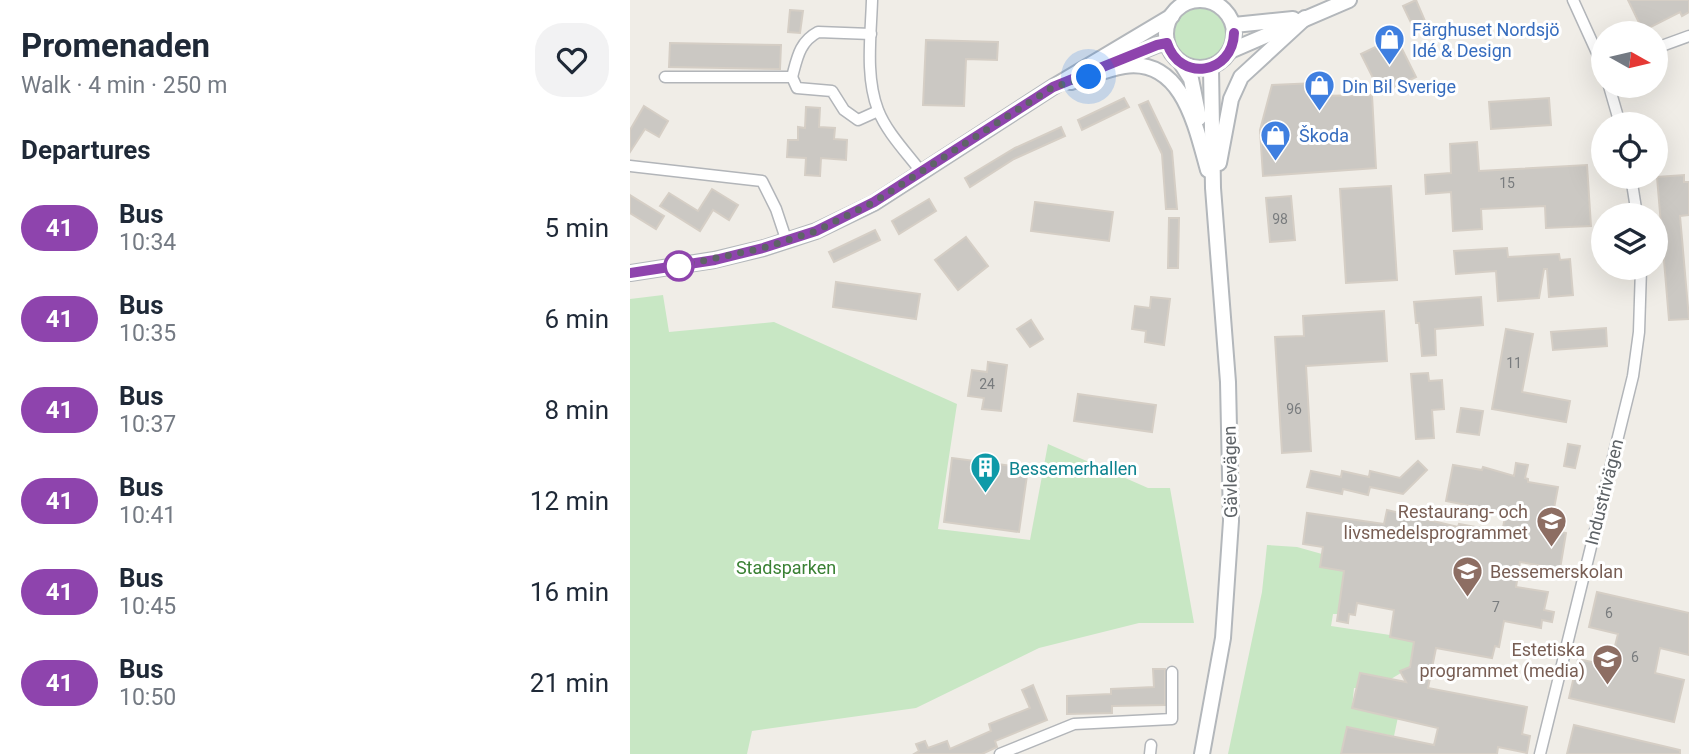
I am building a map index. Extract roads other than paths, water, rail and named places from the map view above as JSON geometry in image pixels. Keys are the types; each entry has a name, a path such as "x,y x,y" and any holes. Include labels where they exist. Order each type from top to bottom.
{"main road":[{"path":"1230,51 1349,0"},
{"path":"630,273 715,260 787,242 816,231 874,202 922,173 1053,87 1171,16 1190,1 1219,3 1234,25 1234,40 1230,51 1221,62 1211,68 1193,68 1181,63"},
{"path":"1053,87 1167,43 1166,30 1171,16"},
{"path":"1234,25 1305,18"},
{"path":"1213,188 1231,99 1238,83 1251,66 1305,18"},
{"name":"Gävlevägen","path":"1167,43 1191,79 1213,188"},
{"path":"1053,87 1123,66 1149,68 1164,75 1172,81 1187,105 1213,188"},
{"name":"Gävlevägen","path":"1202,754 1223,638 1231,533 1228,382 1213,188 1211,68"}],"street":[{"path":"872,0 871,74 878,111 922,173"},
{"path":"1573,0 1591,40"},
{"path":"871,34 818,32 800,48 792,77 797,88 832,91 844,110 858,120 878,111"},
{"path":"1668,44 1689,36"},
{"path":"665,77 792,77"},
{"path":"630,166 762,181 773,202 787,242"},
{"name":"Industrivägen","path":"1540,754 1633,376 1639,332 1641,280"},
{"path":"1000,754 1074,724 1172,719 1172,672"}],"place":[{"name":"Färghuset Nordsjö Idé & Design","path":"1389,66"},
{"name":"Din Bil Sverige","path":"1319,113"},
{"name":"Škoda","path":"1276,162"},
{"name":"Bessemerhallen","path":"986,495"},
{"name":"Restaurang- och livsmedelsprogrammet","path":"1551,548"},
{"name":"Bessemerskolan","path":"1467,598"},
{"name":"Estetiska programmet (media)","path":"1608,686"}],"park label":[{"name":"Stadsparken","path":"786,567"}]}
